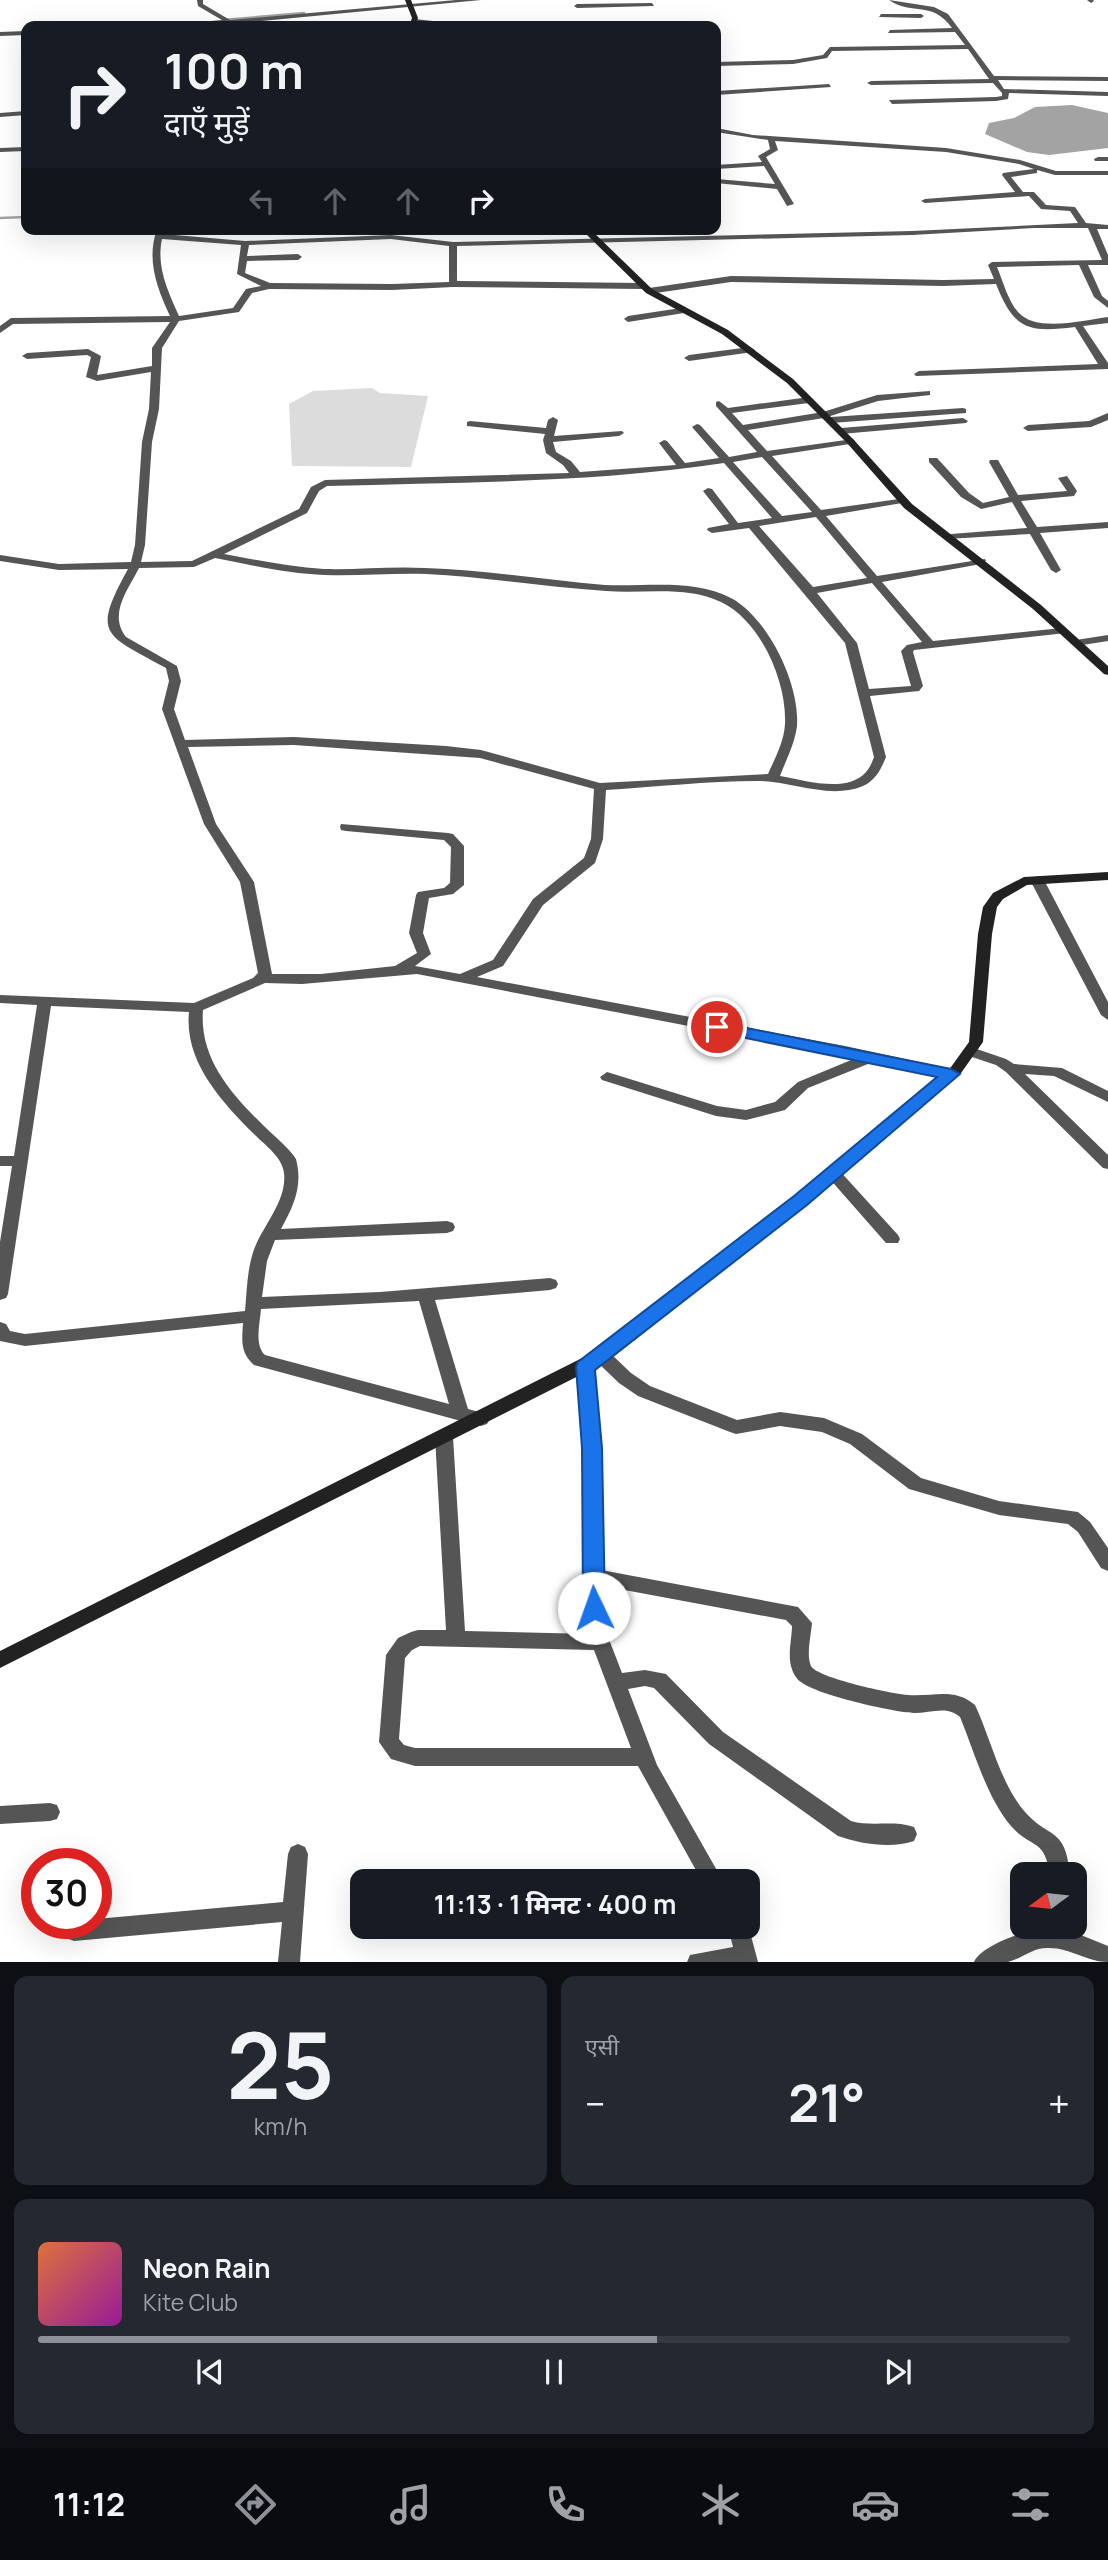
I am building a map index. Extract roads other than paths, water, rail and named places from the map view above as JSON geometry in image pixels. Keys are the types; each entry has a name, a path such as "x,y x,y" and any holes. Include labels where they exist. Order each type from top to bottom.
{"street":[{"path":"200,0 200,5 228,21"},
{"path":"241,21 409,3 478,0"},
{"path":"892,0 911,8 938,10 946,15 1006,93 1108,94"},
{"path":"409,3 412,21"},
{"path":"577,6 623,3 652,5"},
{"path":"291,8 295,16"},
{"path":"881,16 946,15"},
{"path":"890,32 958,30"},
{"path":"0,34 21,33"},
{"path":"721,64 801,61 825,57 830,49 970,47"},
{"path":"871,83 1108,79"},
{"path":"721,93 830,86"},
{"path":"892,102 996,99 1005,97 1006,93"},
{"path":"0,115 21,113"},
{"path":"721,131 778,138 946,150 1020,162 1066,174 1108,173"},
{"path":"778,138 774,150 762,154 790,204"},
{"path":"0,150 21,149"},
{"path":"1098,159 1108,159"},
{"path":"721,167 766,164"},
{"path":"1021,194 1006,175 1043,170"},
{"path":"721,181 780,187"},
{"path":"925,201 1031,194 1042,206 1072,209 1087,225 1107,262 992,265 1018,318 1034,324 1078,325 1108,320"},
{"path":"177,235 246,243 391,237 453,244 930,233 996,230 1023,225 1108,227"},
{"path":"160,235 154,258 160,285 176,319"},
{"path":"592,235 645,289 681,311 725,332 750,350 827,417 902,500 981,561 1108,672"},
{"path":"243,259 299,262 311,240"},
{"path":"246,243 241,274 269,286"},
{"path":"453,244 453,284"},
{"path":"1082,262 1098,297 1108,305"},
{"path":"0,330 11,321 176,319 236,310 249,291 269,286 392,287 453,284 645,289 731,279 943,283 999,281"},
{"path":"628,319 681,311"},
{"path":"176,319 157,348 140,545 135,566 116,601 112,618 122,639 171,666 175,681 168,709 210,824 252,894 265,967 263,978"},
{"path":"1078,325 1106,366"},
{"path":"689,358 750,350"},
{"path":"27,356 88,352 96,356 90,373 91,377 97,378 156,368"},
{"path":"919,374 1106,366"},
{"path":"827,417 877,398 927,393"},
{"path":"809,400 722,407 877,580 929,644"},
{"path":"740,428 827,417 963,416 841,431"},
{"path":"1028,428 1091,424 1108,416"},
{"path":"553,420 548,435 551,453 567,463 577,476"},
{"path":"470,424 548,435 619,433"},
{"path":"697,426 780,520"},
{"path":"0,558 59,567 194,564 303,511 316,489 325,483 577,476 683,467 850,441"},
{"path":"664,443 683,467"},
{"path":"933,460 976,504 1002,504 1017,498 1070,494 1072,491 1063,478"},
{"path":"994,462 1056,570"},
{"path":"708,491 736,527"},
{"path":"712,530 902,500"},
{"path":"180,744 294,741 446,750 481,754 600,788 774,777 826,788 867,779 877,770 880,757 851,643 752,524"},
{"path":"951,537 1033,528 1108,525"},
{"path":"215,555 311,570 341,572 383,569 509,577 630,590 684,588 727,600 745,611 760,632 774,657 786,694 791,719 789,737 774,777"},
{"path":"810,591 981,561"},
{"path":"864,693 915,689 907,651 929,644 1062,631"},
{"path":"1076,643 1108,638"},
{"path":"462,977 498,963 538,902 590,860 597,839 600,788"},
{"path":"346,827 448,837 458,846 457,886 448,891 423,895 416,933 424,954 399,970"},
{"path":"0,1660 593,1361 833,1173 951,1074 971,1052 979,1028 985,934 990,907 1010,887 1037,880 1108,876"},
{"path":"1037,880 1108,1015"},
{"path":"0,999 195,1009 263,978 314,981 399,970 462,977 951,1074"},
{"path":"0,1294 45,1001"},
{"path":"195,1009 193,1030 209,1071 222,1091 288,1159 294,1172 288,1200 269,1235 259,1261 252,1353 260,1360 481,1419"},
{"path":"971,1052 1000,1062 1011,1069 1108,1164"},
{"path":"607,1077 716,1111 746,1115 780,1106 803,1085 873,1057"},
{"path":"1011,1069 1057,1071 1108,1097"},
{"path":"0,1161 20,1161"},
{"path":"833,1173 892,1240"},
{"path":"269,1235 447,1227"},
{"path":"0,1328 4,1336 25,1340 254,1309 550,1284"},
{"path":"425,1294 461,1414"},
{"path":"593,1361 644,1391 736,1427 780,1419 824,1425 856,1439 915,1484 999,1508 1072,1517 1084,1527 1108,1563"},
{"path":"593,1361 592,1576 600,1642 644,1757 683,1834 705,1869"},
{"path":"444,1437 456,1639"},
{"path":"592,1576 791,1613 802,1623 800,1666 807,1676 907,1704 947,1699 959,1702 968,1711 1016,1817 1053,1845 1059,1862"},
{"path":"600,1642 418,1638 405,1644 396,1655 388,1742 398,1753 415,1756 644,1757"},
{"path":"615,1683 645,1678 659,1679 716,1738 845,1829 862,1834 906,1834"},
{"path":"0,1815 50,1812"},
{"path":"289,1962 298,1854"},
{"path":"112,1928 293,1911"},
{"path":"698,1962 747,1958 742,1939"},
{"path":"985,1962 1028,1939"},
{"path":"1076,1939 1108,1957"}],"waterway":[{"path":"223,20 304,13"},
{"path":"0,218 21,217"}]}
